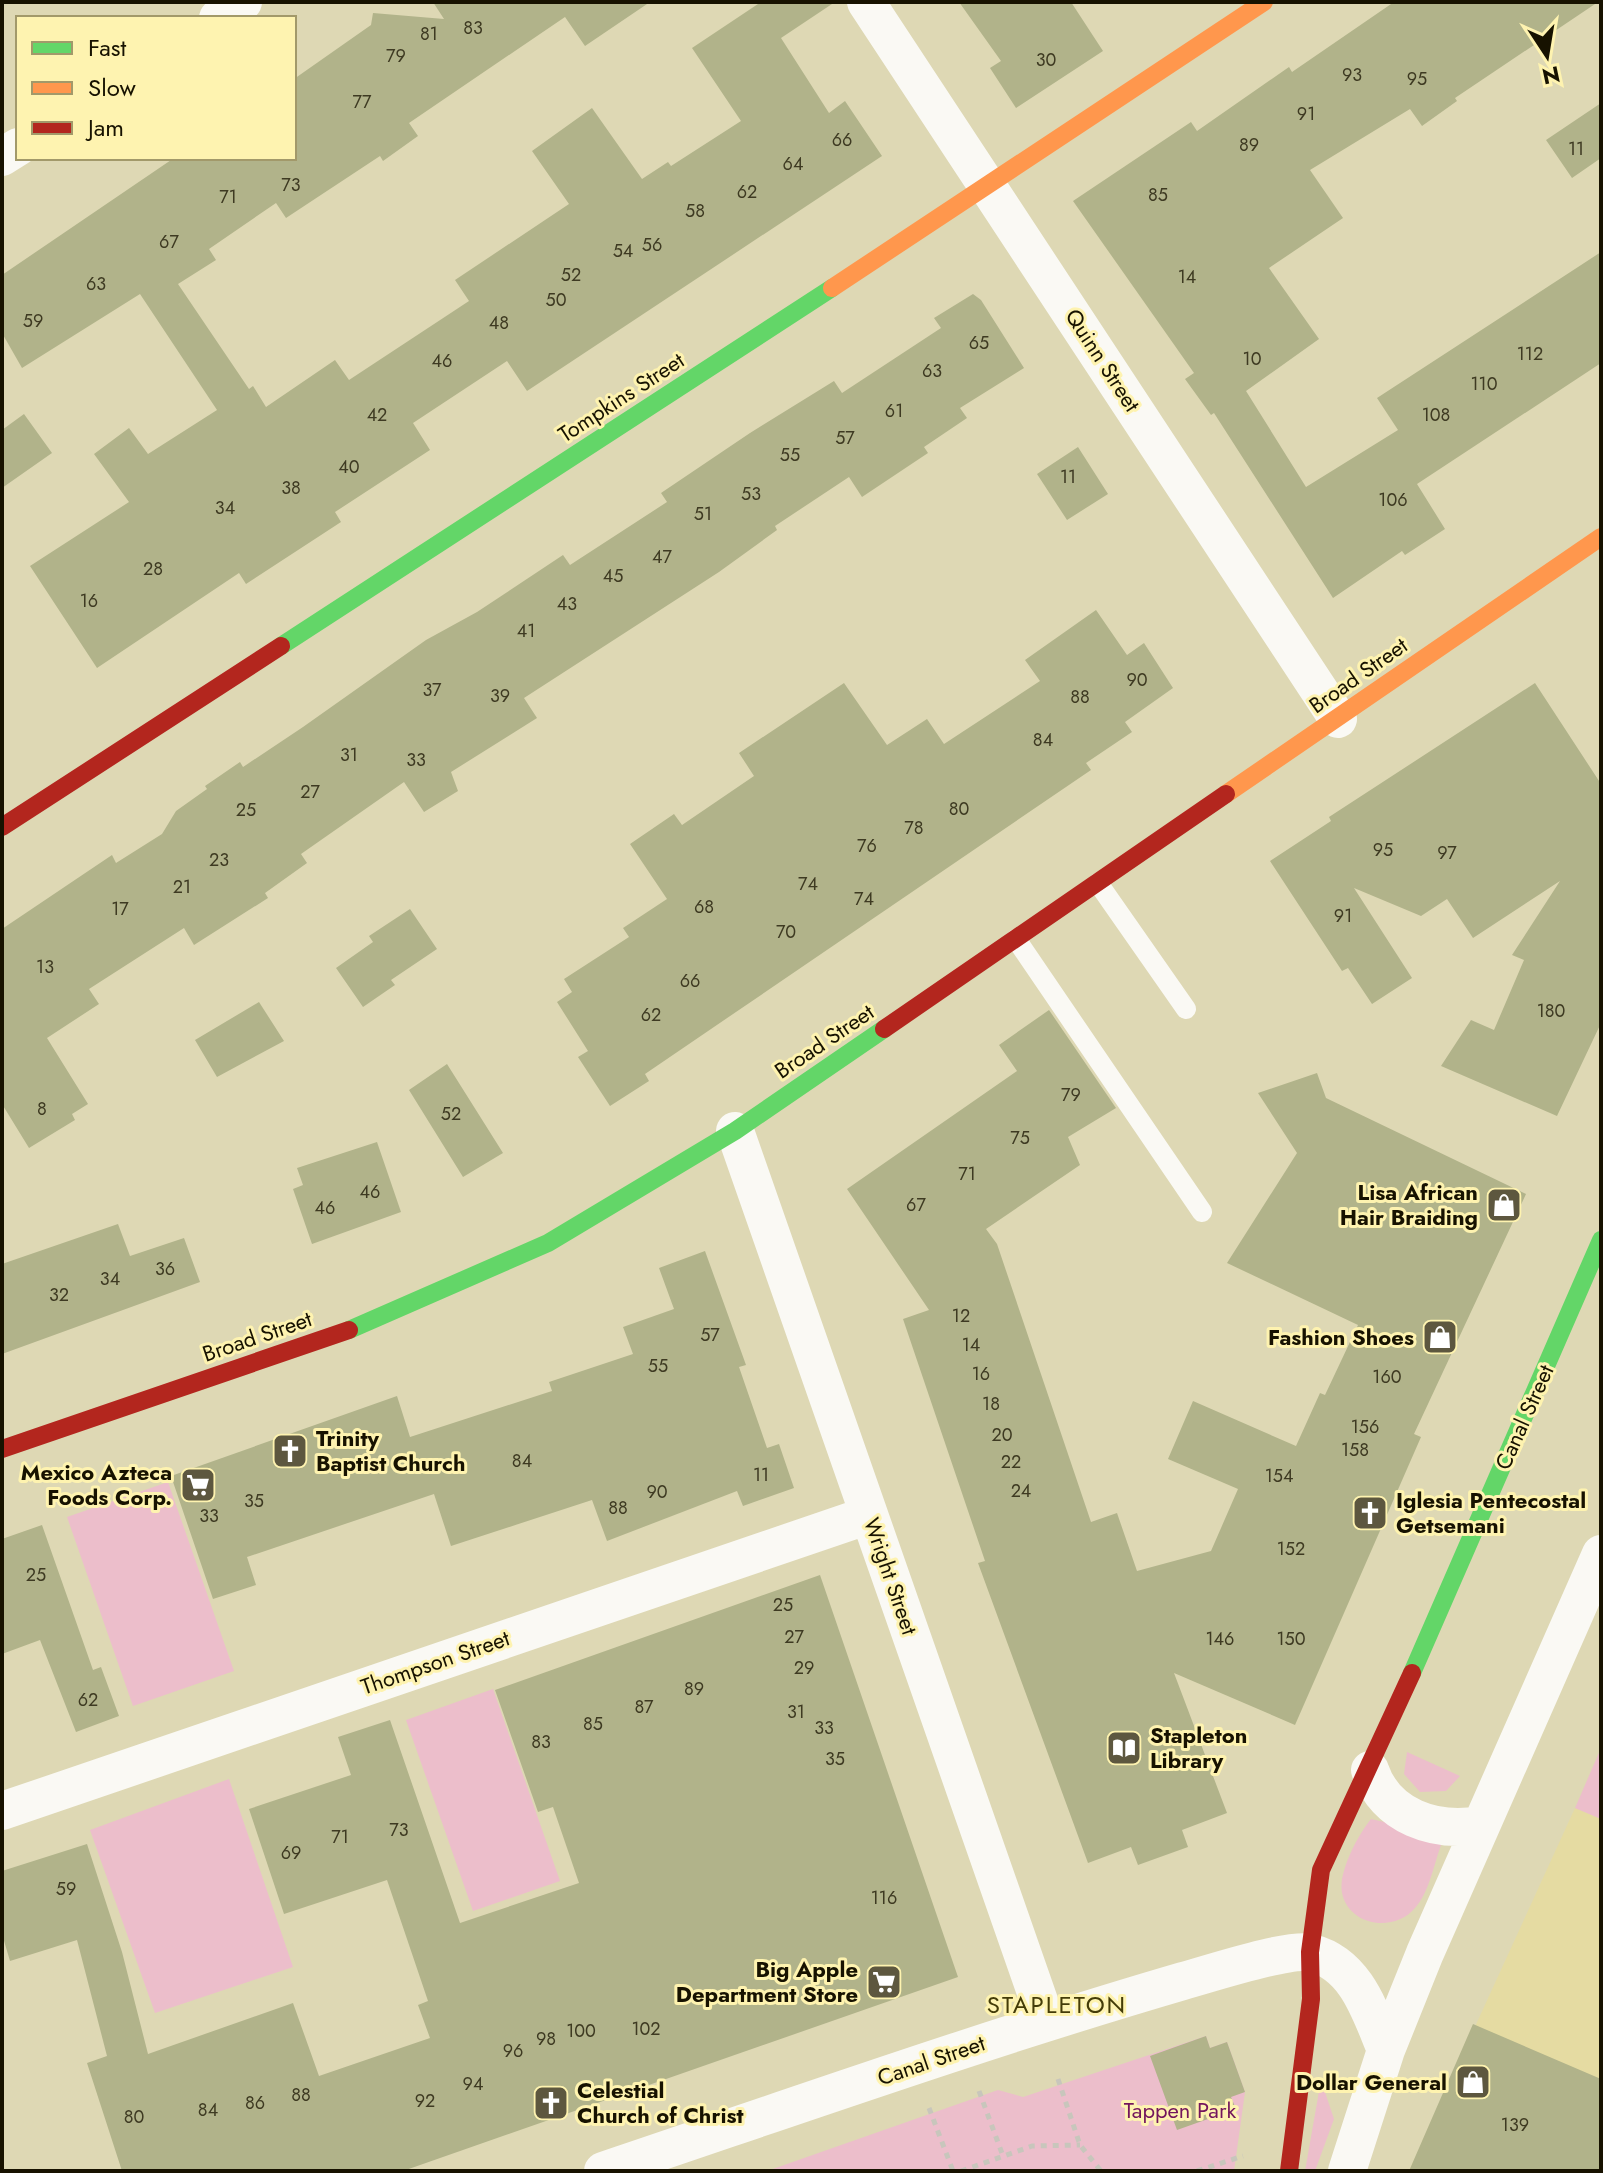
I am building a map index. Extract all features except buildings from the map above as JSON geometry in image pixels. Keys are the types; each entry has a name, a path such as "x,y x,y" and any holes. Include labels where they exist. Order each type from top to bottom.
{"street":[{"path":"221,16 243,2"},
{"name":"Quinn Street","path":"866,2 1338,719"},
{"name":"Tompkins Street","path":"2,827 988,186 1264,2"},
{"name":"Broad Street","path":"2,1449 357,1327 548,1243 735,1131 1601,537"},
{"name":"Wright Street","path":"735,1131 1046,2021"},
{"name":"Canal Street","path":"1289,2171 1311,1999 1310,1952 1321,1870 1370,1770 1601,1240"},
{"name":"Thompson Street","path":"2,1811 869,1515"},
{"path":"1347,2171 1386,2050 1601,1554"},
{"path":"1370,1770 1376,1789 1396,1810 1445,1828 1481,1825"},
{"path":"1310,1952 1338,1966 1361,1989 1386,2050"},
{"name":"Canal Street","path":"603,2171 1046,2021 1251,1962 1310,1952"}],"lane":[{"path":"1098,883 1186,1009"},
{"path":"1016,939 1202,1212"}],"path":[{"path":"1058,2079 1080,2145 1101,2171"},
{"path":"979,2091 1003,2156"},
{"path":"929,2108 953,2171"},
{"path":"961,2171 1032,2146 1080,2145"},
{"path":"1197,2171 1244,2155"}],"shaded area":[{"path":"1575,1808 1601,1819 1601,2171 1409,2171"}],"green space":[{"path":"168,1482 234,1671 133,1706 67,1517"},
{"path":"493,1689 560,1881 473,1911 406,1720"},
{"path":"1601,1748 1601,1819 1575,1808"},
{"path":"1407,1752 1460,1776 1446,1791 1420,1792 1404,1774"},
{"path":"229,1779 293,1967 155,2013 90,1830"},
{"path":"1371,1819 1432,1833 1441,1845 1420,1902 1396,1921 1385,1923 1363,1919 1353,1913 1342,1893 1346,1865 1360,1834"},
{"name":"Tappen Park","path":"1206,2036 1210,2048 1227,2042 1245,2092 1234,2171 767,2171 998,2090 1023,2097"},
{"path":"1321,2080 1334,2119 1315,2171 1305,2171"}],"traffic: fast":[{"path":"281,646 832,288"},
{"path":"349,1330 548,1243 735,1131 884,1029"},
{"path":"1412,1673 1601,1240"}],"traffic: slow":[{"path":"832,288 1264,2"},
{"path":"1226,794 1601,537"}],"traffic: jam":[{"path":"2,827 281,646"},
{"path":"884,1029 1226,794"},
{"path":"2,1449 349,1330"},
{"path":"1289,2171 1311,1999 1310,1952 1321,1870 1412,1673"}],"place":[{"name":"Lisa African Hair Braiding","path":"1504,1205"},
{"name":"Fashion Shoes","path":"1440,1337"},
{"name":"Trinity Baptist Church","path":"290,1451"},
{"name":"Mexico Azteca Foods Corp.","path":"198,1485"},
{"name":"Iglesia Pentecostal Getsemani","path":"1370,1513"},
{"name":"Stapleton Library","path":"1124,1748"},
{"name":"Big Apple Department Store","path":"884,1982"},
{"name":"Dollar General","path":"1473,2082"},
{"name":"Celestial Church of Christ","path":"551,2103"}],"district":[{"name":"STAPLETON","path":"1057,2005"}]}
